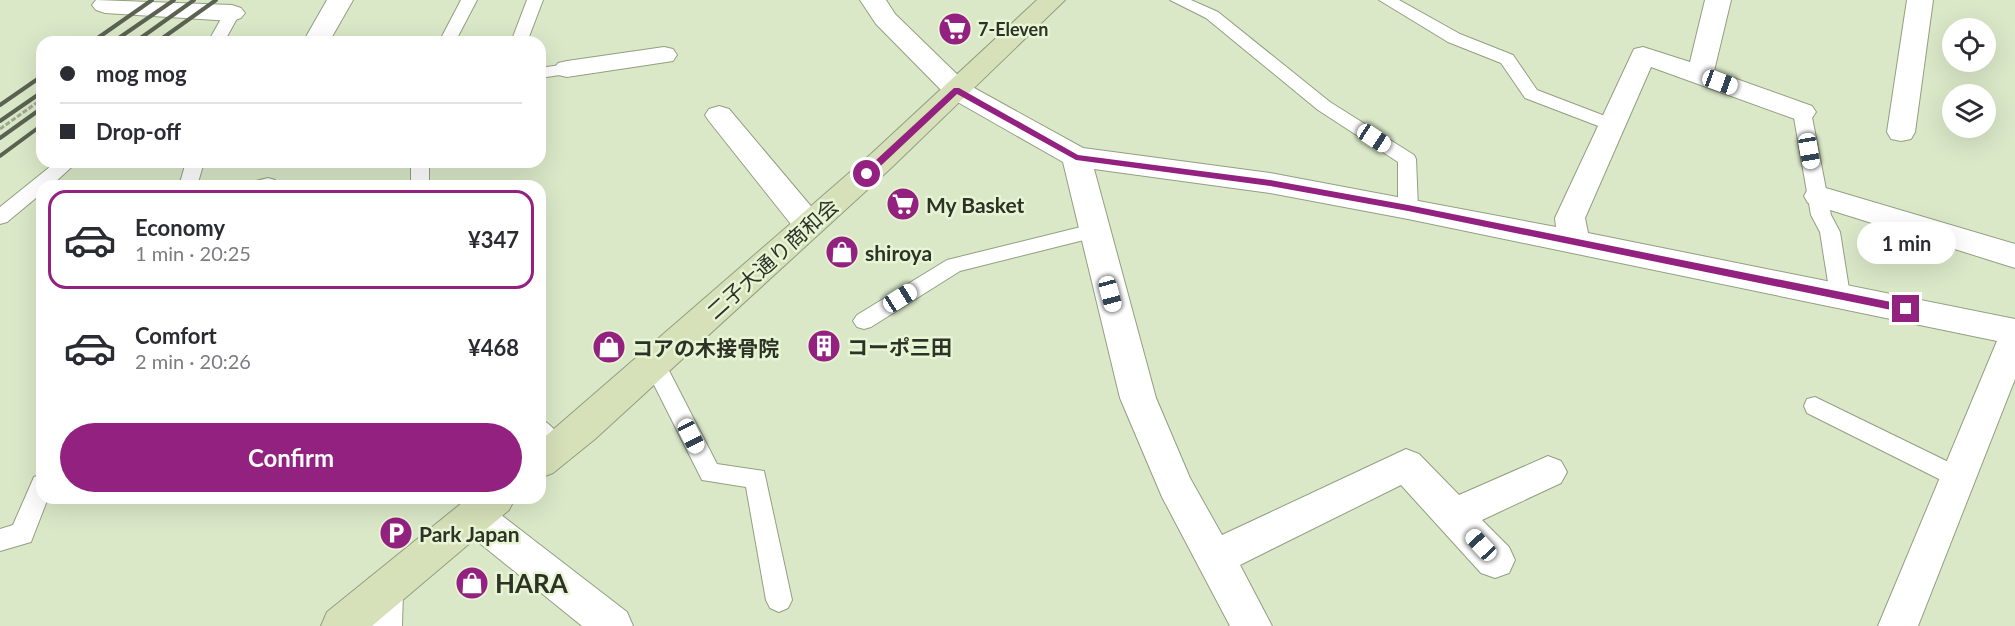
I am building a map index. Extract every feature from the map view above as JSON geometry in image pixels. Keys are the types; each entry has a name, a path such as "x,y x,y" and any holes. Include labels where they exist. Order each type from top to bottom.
{"street":[{"path":"110,0 105,5 232,13"},
{"path":"319,36 340,0"},
{"path":"873,0 885,19 957,90 1076,157 1270,183 1408,208 2015,332"},
{"name":"二子大通り商和会","path":"546,445 654,363 809,225 1052,0"},
{"path":"1700,75 1718,0"},
{"path":"1900,132 1920,0"},
{"path":"567,69 664,55"},
{"path":"1574,241 1570,218 1643,55 1802,112"},
{"path":"719,115 809,225"},
{"path":"1076,157 1093,231 1138,398 1175,486 1252,626"},
{"path":"1819,196 2015,256"},
{"path":"1905,623 1959,478 2009,351 2015,343"},
{"path":"1214,558 1406,465 1495,560"},
{"path":"1454,515 1548,472"},
{"path":"340,626 383,608 485,507 613,626"}],"lane":[{"path":"450,36 469,0"},
{"path":"521,36 535,0"},
{"path":"1179,0 1212,15 1324,106 1407,159 1408,208"},
{"path":"1387,0 1454,38 1507,59 1531,94 1612,125"},
{"path":"219,36 232,13"},
{"path":"546,72 567,69"},
{"path":"1802,112 1821,215 1830,232 1840,295"},
{"path":"46,180 61,168"},
{"path":"0,217 36,188"},
{"path":"864,321 954,265 1093,231"},
{"path":"654,363 710,473 756,478 778,600"},
{"path":"1815,406 1959,478"},
{"path":"0,540 22,534 36,499"}],"path":[{"path":"0,129 36,103"}],"railway":[{"path":"101,36 152,0"},
{"path":"122,36 174,0"},
{"path":"143,36 194,0"},
{"path":"165,36 216,0"},
{"path":"0,105 36,80"},
{"path":"0,121 36,96"},
{"path":"0,138 36,112"},
{"path":"0,156 36,129"}],"place":[{"name":"7-Eleven","path":"955,29"},
{"name":"My Basket","path":"903,204"},
{"name":"shiroya","path":"842,252"},
{"name":"コーポ三田","path":"824,346"},
{"name":"コアの木接骨院","path":"609,347"},
{"name":"Park Japan","path":"396,533"},
{"name":"HARA","path":"472,583"}],"route":[{"path":"867,174 957,90 1076,157 1270,183 1408,208 1906,309"}]}
